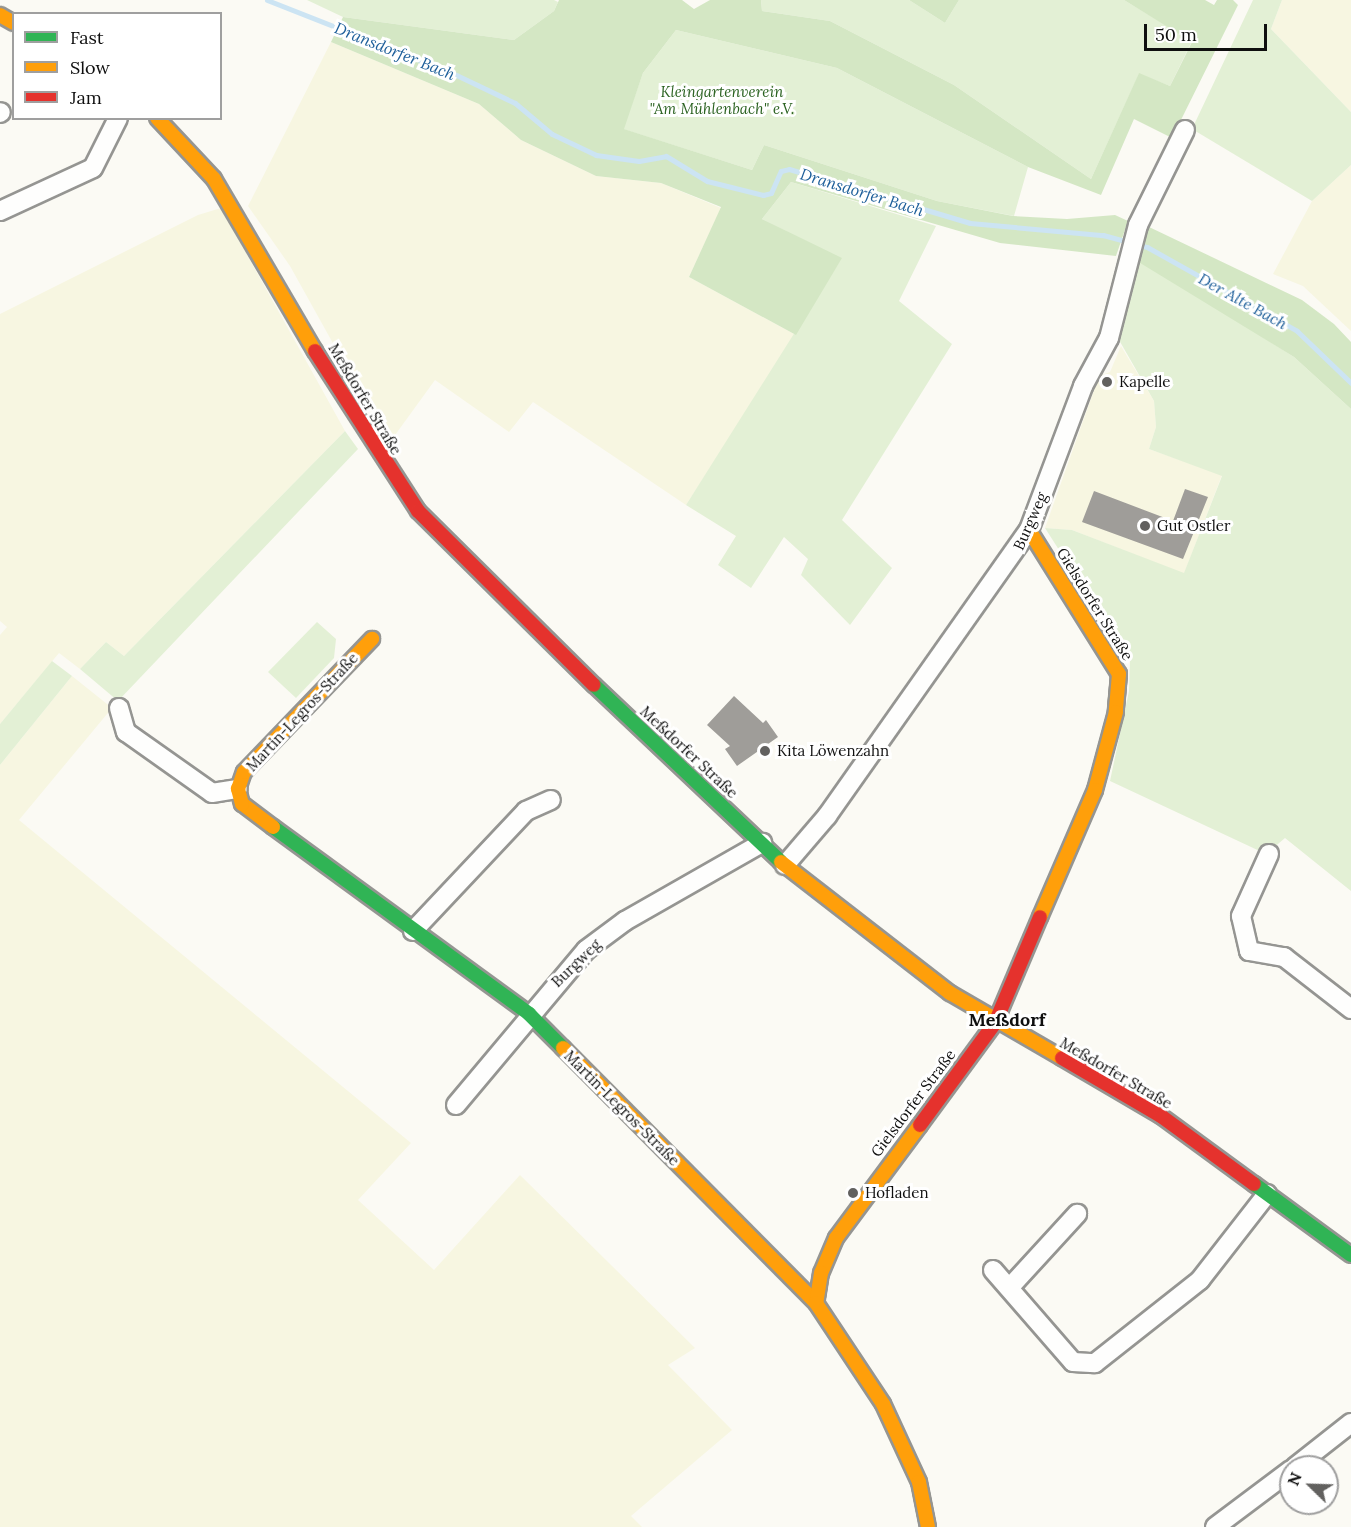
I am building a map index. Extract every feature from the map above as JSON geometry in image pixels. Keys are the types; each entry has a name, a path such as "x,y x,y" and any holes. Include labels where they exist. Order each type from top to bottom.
{"street":[{"path":"0,211 93,168 117,120"},
{"name":"Meßdorfer Straße","path":"159,120 214,179 354,417 418,511 465,561 785,865 995,1023 1161,1116 1351,1255"},
{"name":"Burgweg","path":"785,865 827,816 1029,530 1083,386 1108,338 1126,262 1138,225 1185,130"},
{"name":"Gielsdorfer Straße","path":"816,1303 820,1273 836,1238 995,1023 1095,790 1119,691 1119,674 1108,653 1029,530"},
{"name":"Martin-Legros-Straße","path":"372,639 244,772 237,789 242,804 256,819 529,1014 816,1303"},
{"path":"118,708 126,732 212,793 237,789"},
{"path":"413,930 526,811 551,800"},
{"name":"Burgweg","path":"456,1105 529,1014 586,950 625,921 762,843"},
{"path":"1269,854 1241,916 1249,951 1284,957 1351,1009"},
{"path":"993,1270 1011,1286 1073,1362 1095,1363 1200,1280 1267,1194"},
{"path":"1011,1286 1077,1214"},
{"path":"816,1303 883,1404 919,1482 928,1527"},
{"path":"1312,1455 1349,1429"},
{"path":"1215,1527 1279,1479"}],"green space":[{"path":"307,0 554,0 558,2 554,11 514,40 343,17"},
{"path":"559,0 682,0 694,9 710,0 761,0 762,11 830,21 954,85 1091,179 1139,73 1170,86 1192,42 1124,0 1205,0 1214,5 1217,0 1233,0 1238,5 1172,138 1134,119 1101,195 1028,167 837,68 676,30 643,73 624,129 752,170 764,145 937,201 1013,216 1067,219 1115,215 1128,221 1116,256 1000,243 791,182 762,219 842,258 796,335 689,277 721,207 661,183 596,176 521,140 479,104 331,42 343,17 514,40 554,11"},
{"path":"761,0 909,0 945,23 959,0 1124,0 1192,41 1170,86 1139,74 1091,179 954,85 830,21 762,11"},
{"path":"909,0 959,0 945,23"},
{"path":"1253,0 1282,0 1271,29 1351,112 1351,165 1312,201 1192,129"},
{"path":"1282,0 1351,0 1351,112 1271,29"},
{"name":"Kleingartenverein \"Am Mühlenbach\" e.V.","path":"676,30 837,68 1028,167 1014,216 937,201 764,145 752,170 623,129 643,73"},
{"path":"331,42 479,104 521,140 596,176 661,183 721,208 689,277 796,335 686,505 533,402 509,432 435,380 390,442 384,435 290,266 248,206"},
{"path":"1351,165 1351,331 1303,286 1273,274 1312,201"},
{"path":"791,182 936,226 899,301 952,344 842,520 892,568 850,625 801,575 808,559 784,537 751,588 718,565 736,536 686,505 841,259 762,219"},
{"path":"221,208 345,431 124,656 106,642 80,669 59,653 0,724 0,635 7,627 0,621 0,314 198,215"},
{"path":"1147,226 1302,300 1334,324 1351,342 1351,409 1294,357 1132,258"},
{"path":"1139,259 1294,357 1351,409 1351,891 1285,838 1266,854 1110,781 1129,691 1130,661 1045,528 1072,530 1184,573 1222,476 1149,449 1156,427 1154,401 1119,340"},
{"path":"1121,346 1154,401 1156,427 1149,449 1222,475 1184,574 1072,530 1045,528 1099,376 1110,372"},
{"path":"345,431 358,449 118,701 80,669 106,642 124,656"},
{"path":"317,622 336,639 334,658 296,698 268,672"},
{"path":"52,661 72,676 0,765 0,724"},
{"path":"72,676 112,708 19,820 411,1143 358,1200 434,1270 520,1175 695,1348 668,1365 732,1430 631,1516 642,1527 0,1527 0,765"}],"building":[{"name":"Gut Ostler","path":"1185,489 1208,497 1183,559 1082,522 1094,491 1173,521"},
{"path":"734,696 763,723 766,720 778,737 737,766 725,749 730,746 707,725"}],"waterway":[{"name":"Dransdorfer Bach","path":"267,0 450,72 515,103 552,134 596,155 639,161 666,156 707,181 763,195 771,193 781,171 789,169 970,223 1103,235 1147,247 1297,331 1351,383"}],"traffic: fast":[{"path":"594,685 781,862"},
{"path":"273,827 529,1014 563,1048"},
{"path":"1254,1184 1351,1255"}],"traffic: slow":[{"path":"0,15 12,22"},
{"path":"159,120 214,179 315,351"},
{"path":"1029,530 1119,674 1116,712 1095,790 1040,917"},
{"path":"273,827 242,804 238,789 244,772 372,639"},
{"path":"781,862 950,993 1062,1058"},
{"path":"563,1048 816,1303"},
{"path":"920,1125 836,1238 821,1273 816,1303 883,1404 919,1482 928,1527"}],"traffic: jam":[{"path":"315,351 418,511 594,685"},
{"path":"920,1125 995,1023 1040,917"},
{"path":"1062,1058 1161,1116 1254,1184"}],"place":[{"name":"Kapelle","path":"1107,382"},
{"name":"Gut Ostler","path":"1145,526"},
{"name":"Kita Löwenzahn","path":"765,751"},
{"name":"Hofladen","path":"853,1193"}],"district":[{"name":"Meßdorf","path":"1007,1020"}],"water label":[{"name":"Der Alte Bach","path":"1243,301"}]}
